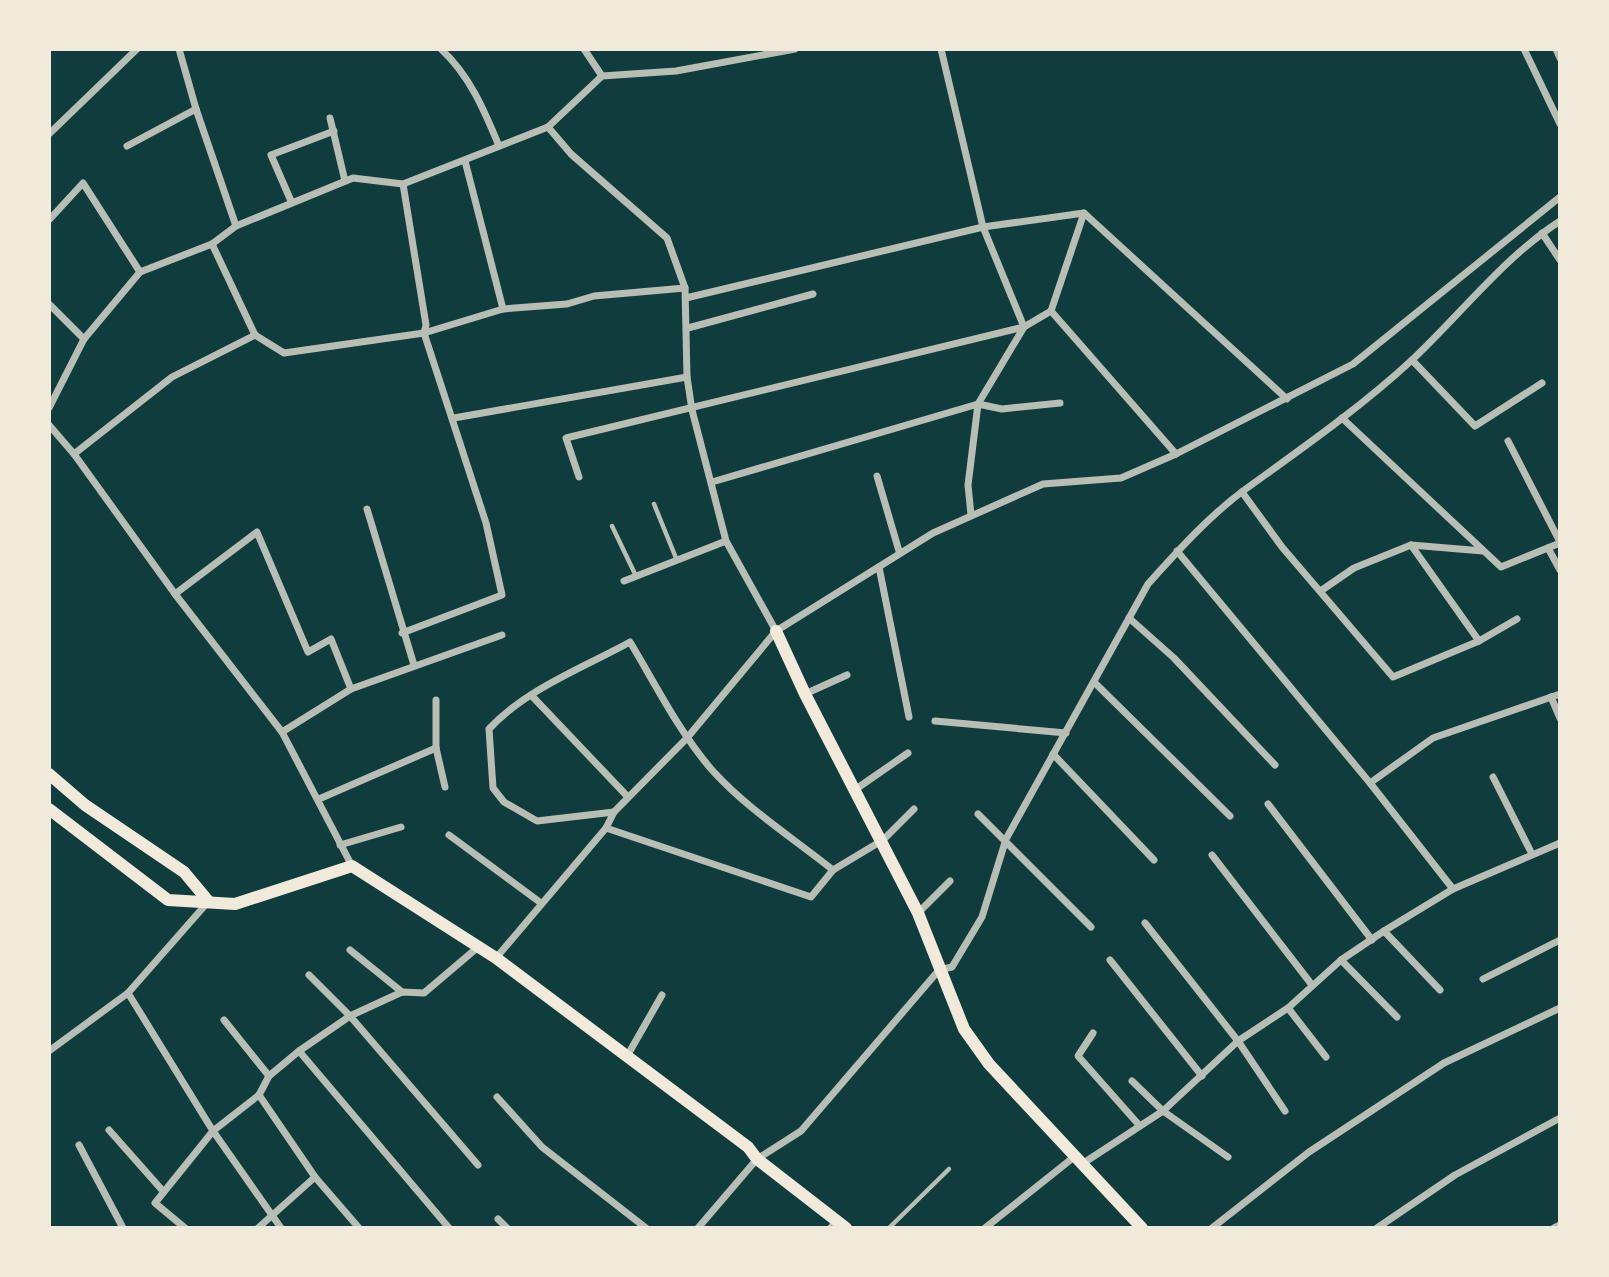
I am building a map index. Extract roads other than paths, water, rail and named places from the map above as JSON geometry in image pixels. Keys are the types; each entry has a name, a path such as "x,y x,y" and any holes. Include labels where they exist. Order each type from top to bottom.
{"main road":[{"path":"776,631 805,694 919,913 964,1029 989,1064 1142,1228"},
{"path":"49,775 85,805 184,872 209,902"},
{"path":"49,809 168,900 235,904 352,866 496,958 748,1147 757,1159 837,1225"}],"street":[{"path":"49,134 137,49"},
{"path":"179,49 195,109 236,226"},
{"path":"441,49 460,67 483,107 499,146"},
{"path":"584,49 602,76"},
{"path":"49,408 84,340 140,272 212,244 236,226 291,201 353,178 402,184 548,128 602,76 676,71 795,49"},
{"path":"940,49 983,227 1024,327"},
{"path":"1524,49 1560,124"},
{"path":"1556,49 1560,58"},
{"path":"127,146 195,109"},
{"path":"330,118 345,181"},
{"path":"548,128 571,154 667,238 685,289 688,328 687,377 692,410 726,541 776,631"},
{"path":"291,201 271,155 334,131"},
{"path":"466,161 503,309"},
{"path":"49,220 82,183 140,272"},
{"path":"402,184 426,325 424,333 454,418 486,523 502,595 402,633"},
{"path":"496,958 606,828 614,812 687,738 776,631 879,567 899,551 971,515 1043,484 1121,478 1287,399 1353,364 1560,197"},
{"path":"686,298 983,227 1084,213"},
{"path":"579,477 566,438 692,410 1024,327 1051,311 1084,213"},
{"path":"1084,213 1287,399"},
{"path":"698,1228 757,1159 801,1130 939,970 952,967 982,917 1006,839 1148,584 1177,551 1242,492 1280,467 1412,360 1499,268 1560,222"},
{"path":"1542,233 1560,260"},
{"path":"212,244 254,335 285,353 424,333 503,309 567,304 594,296 685,289"},
{"path":"1490,254 1499,268"},
{"path":"688,328 813,294"},
{"path":"49,304 84,340"},
{"path":"1051,311 1175,454"},
{"path":"971,515 968,485 978,404 1024,327"},
{"path":"74,454 172,377 254,335"},
{"path":"1412,360 1475,426 1542,383"},
{"path":"454,418 687,377"},
{"path":"712,482 978,404 1002,409 1060,403"},
{"path":"1342,418 1501,567 1560,543 1508,440"},
{"path":"49,425 74,454 175,594 282,732 320,799 352,866"},
{"path":"877,476 899,551"},
{"path":"1242,492 1282,547 1322,590 1393,677 1479,641 1517,619"},
{"path":"367,509 414,666"},
{"path":"175,594 257,533 308,652 331,639 351,690"},
{"path":"624,580 726,541"},
{"path":"1322,590 1354,568 1411,545 1483,551"},
{"path":"1411,545 1479,641"},
{"path":"1548,548 1560,570"},
{"path":"1177,551 1370,783 1454,889"},
{"path":"879,567 909,717"},
{"path":"1129,618 1174,658 1275,765"},
{"path":"282,732 351,690 502,635"},
{"path":"614,812 537,821 504,802 493,788 489,729 503,714 531,695 630,642 687,738 736,793 833,870"},
{"path":"805,694 847,674"},
{"path":"1095,683 1230,817"},
{"path":"1370,783 1433,738 1560,694"},
{"path":"531,695 628,797"},
{"path":"1551,698 1560,718"},
{"path":"436,700 436,748 445,788"},
{"path":"935,721 1066,733"},
{"path":"320,799 436,748"},
{"path":"856,789 908,753"},
{"path":"1054,754 1154,860"},
{"path":"1493,776 1532,854"},
{"path":"1268,803 1372,940"},
{"path":"606,828 811,897 833,870 883,840 914,809"},
{"path":"978,814 1006,839 1091,927"},
{"path":"340,845 401,827"},
{"path":"449,835 541,903"},
{"path":"985,1228 1077,1161 1163,1111 1238,1041 1288,1008 1341,960 1384,931 1454,889 1560,843"},
{"path":"1212,855 1312,985"},
{"path":"919,913 950,881"},
{"path":"49,1051 128,993 209,902"},
{"path":"1145,923 1238,1041 1285,1111"},
{"path":"1384,931 1440,990"},
{"path":"1483,979 1560,940"},
{"path":"185,1228 155,1203 162,1190 213,1131 259,1095 269,1076 299,1051 350,1016 402,992 424,993 477,948"},
{"path":"350,950 402,992"},
{"path":"1110,960 1202,1076"},
{"path":"1341,960 1397,1017"},
{"path":"309,975 350,1016 478,1165"},
{"path":"128,993 213,1131 281,1228"},
{"path":"626,1058 662,995"},
{"path":"1288,1008 1326,1057"},
{"path":"1212,1228 1309,1152 1444,1063 1560,1008"},
{"path":"224,1020 269,1076"},
{"path":"1093,1033 1078,1056 1139,1125"},
{"path":"299,1051 449,1228"},
{"path":"1132,1081 1163,1111 1228,1157"},
{"path":"259,1095 315,1177 359,1228"},
{"path":"497,1097 542,1147 646,1228"},
{"path":"1377,1228 1455,1175 1560,1118"},
{"path":"109,1130 162,1190"},
{"path":"79,1145 123,1228"},
{"path":"258,1228 315,1177"},
{"path":"498,1219 508,1228"},
{"path":"1554,1228 1560,1225"}],"lane":[{"path":"654,504 676,558"},
{"path":"612,526 635,574"},
{"path":"889,1228 949,1170"}]}
